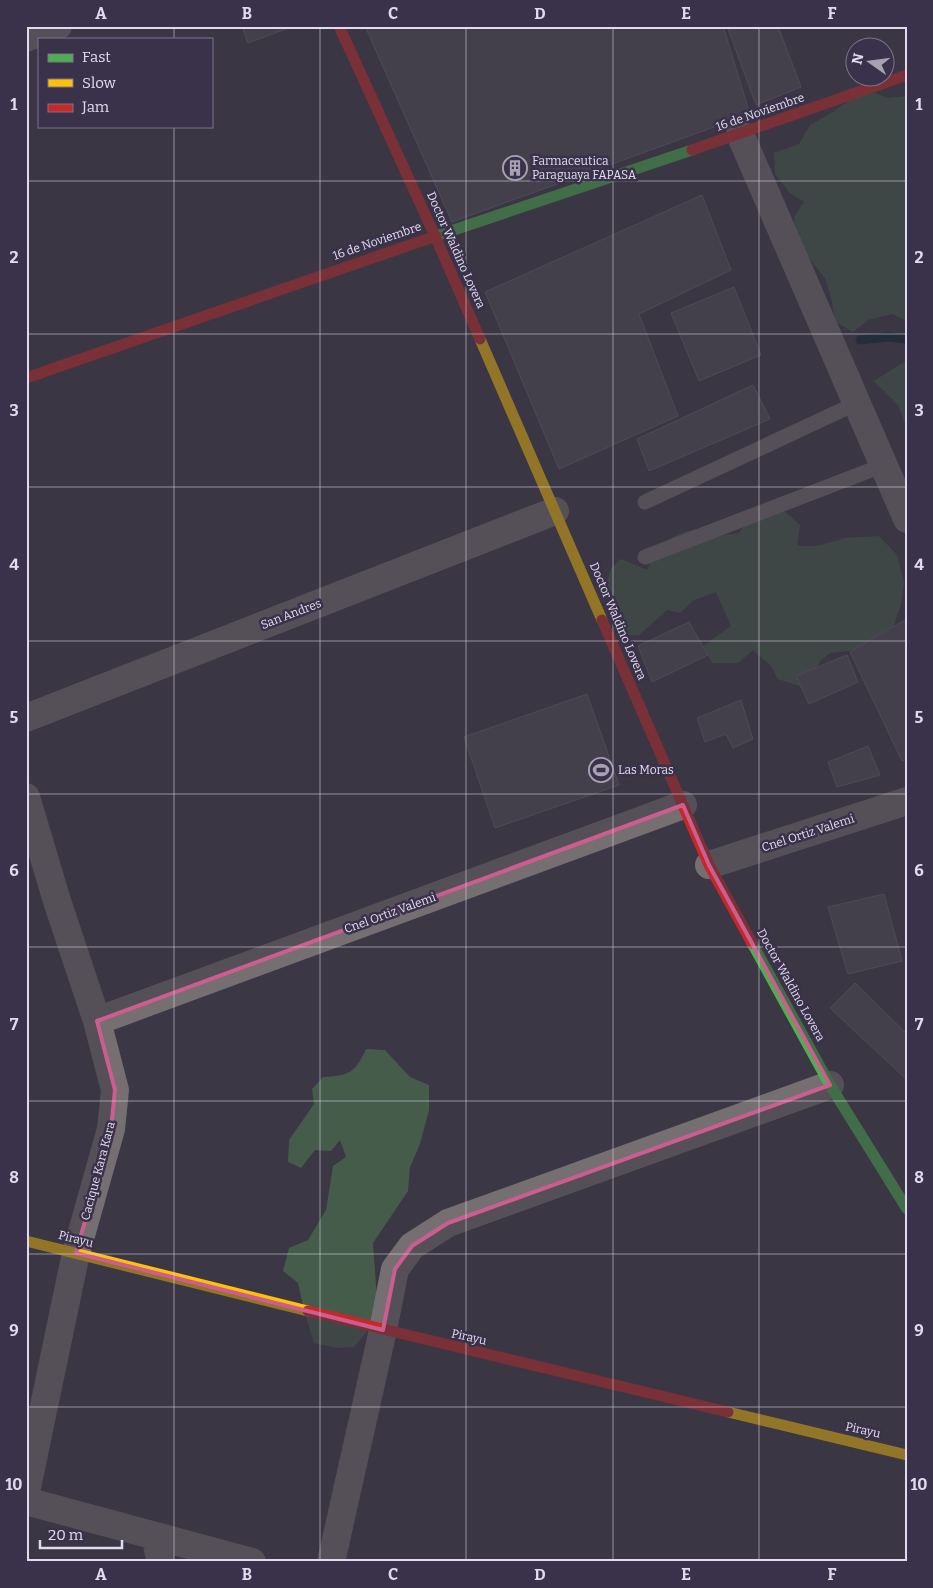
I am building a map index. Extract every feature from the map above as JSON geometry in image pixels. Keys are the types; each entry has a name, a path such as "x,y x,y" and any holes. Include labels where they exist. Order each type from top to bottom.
{"street":[{"path":"26,38 58,26"},
{"name":"Doctor Waldino Lovera","path":"339,26 435,236 709,865 830,1085 907,1209"},
{"name":"16 de Noviembre","path":"26,378 907,75"},
{"path":"740,134 907,519"},
{"name":"San Andres","path":"26,718 556,511"},
{"name":"Cacique Kara Kara","path":"26,797 97,1021 115,1090 111,1129 76,1253 26,1492"},
{"name":"Cnel Ortiz Valemi","path":"709,865 907,801"},
{"name":"Cnel Ortiz Valemi","path":"97,1021 683,805"},
{"path":"331,1562 395,1269 412,1246 448,1223 830,1085"},
{"name":"Pirayu","path":"26,1241 383,1330 907,1454"},
{"path":"26,1502 158,1549 252,1562"}],"lane":[{"path":"645,502 857,403"},
{"path":"645,557 884,464"}],"highlighted area":[{"path":"683,805 709,865 830,1085 448,1223 412,1246 395,1269 383,1330 76,1253 111,1129 115,1090 97,1021"}],"green space":[{"path":"865,89 888,98 907,96 907,321 892,314 868,320 853,332 836,322 825,278 791,236 795,216 804,202 790,193 775,174 774,153 799,144 810,125 833,112"},
{"path":"907,360 907,429 898,405 874,381"},
{"path":"754,507 782,509 800,525 797,546 817,546 845,538 879,536 897,555 904,582 901,605 893,626 883,641 866,649 830,653 820,661 810,682 802,687 778,679 771,666 753,650 738,663 712,663 703,646 731,626 716,592 694,600 680,613 667,610 639,635 621,635 604,592 611,568 621,559 647,570 657,552 670,539 687,531 707,528 717,536 739,533"},
{"path":"366,1049 385,1050 410,1077 429,1085 429,1110 420,1144 410,1167 408,1191 373,1243 378,1312 366,1333 354,1347 338,1348 314,1343 298,1283 283,1271 289,1248 308,1240 326,1210 333,1166 346,1157 340,1140 331,1151 315,1150 301,1168 288,1162 289,1140 314,1104 312,1089 323,1077 350,1072 358,1064"}],"building":[{"path":"242,26 294,26 248,43"},
{"name":"Farmaceutica Paraguaya FAPASA","path":"365,26 723,26 750,114 452,222"},
{"path":"727,26 778,26 801,87 756,105"},
{"path":"702,195 731,270 639,314 678,416 559,469 485,292"},
{"path":"734,287 761,355 699,381 671,313"},
{"path":"753,385 770,419 649,471 637,439"},
{"path":"906,619 907,759 902,761 850,652"},
{"path":"689,622 708,655 652,682 638,646"},
{"path":"847,655 858,682 809,704 796,676"},
{"path":"587,694 619,785 495,828 464,737"},
{"path":"741,700 753,739 733,748 726,734 705,742 697,718"},
{"path":"868,746 880,775 837,787 828,762"},
{"path":"884,894 902,961 848,974 828,907"},
{"path":"855,983 907,1034 907,1080 830,1008"}],"waterway":[{"path":"860,340 888,337 907,339"}],"traffic: fast":[{"path":"436,236 692,150"},
{"path":"752,943 830,1085 907,1209"}],"traffic: slow":[{"path":"480,339 602,620"},
{"path":"26,1241 308,1311"},
{"path":"728,1412 907,1455"}],"traffic: jam":[{"path":"339,26 480,339"},
{"path":"692,150 907,75"},
{"path":"26,378 436,236"},
{"path":"602,620 709,865 752,943"},
{"path":"308,1311 728,1412"}],"place":[{"name":"Farmaceutica Paraguaya FAPASA","path":"515,168"},
{"name":"Las Moras","path":"601,770"}]}
